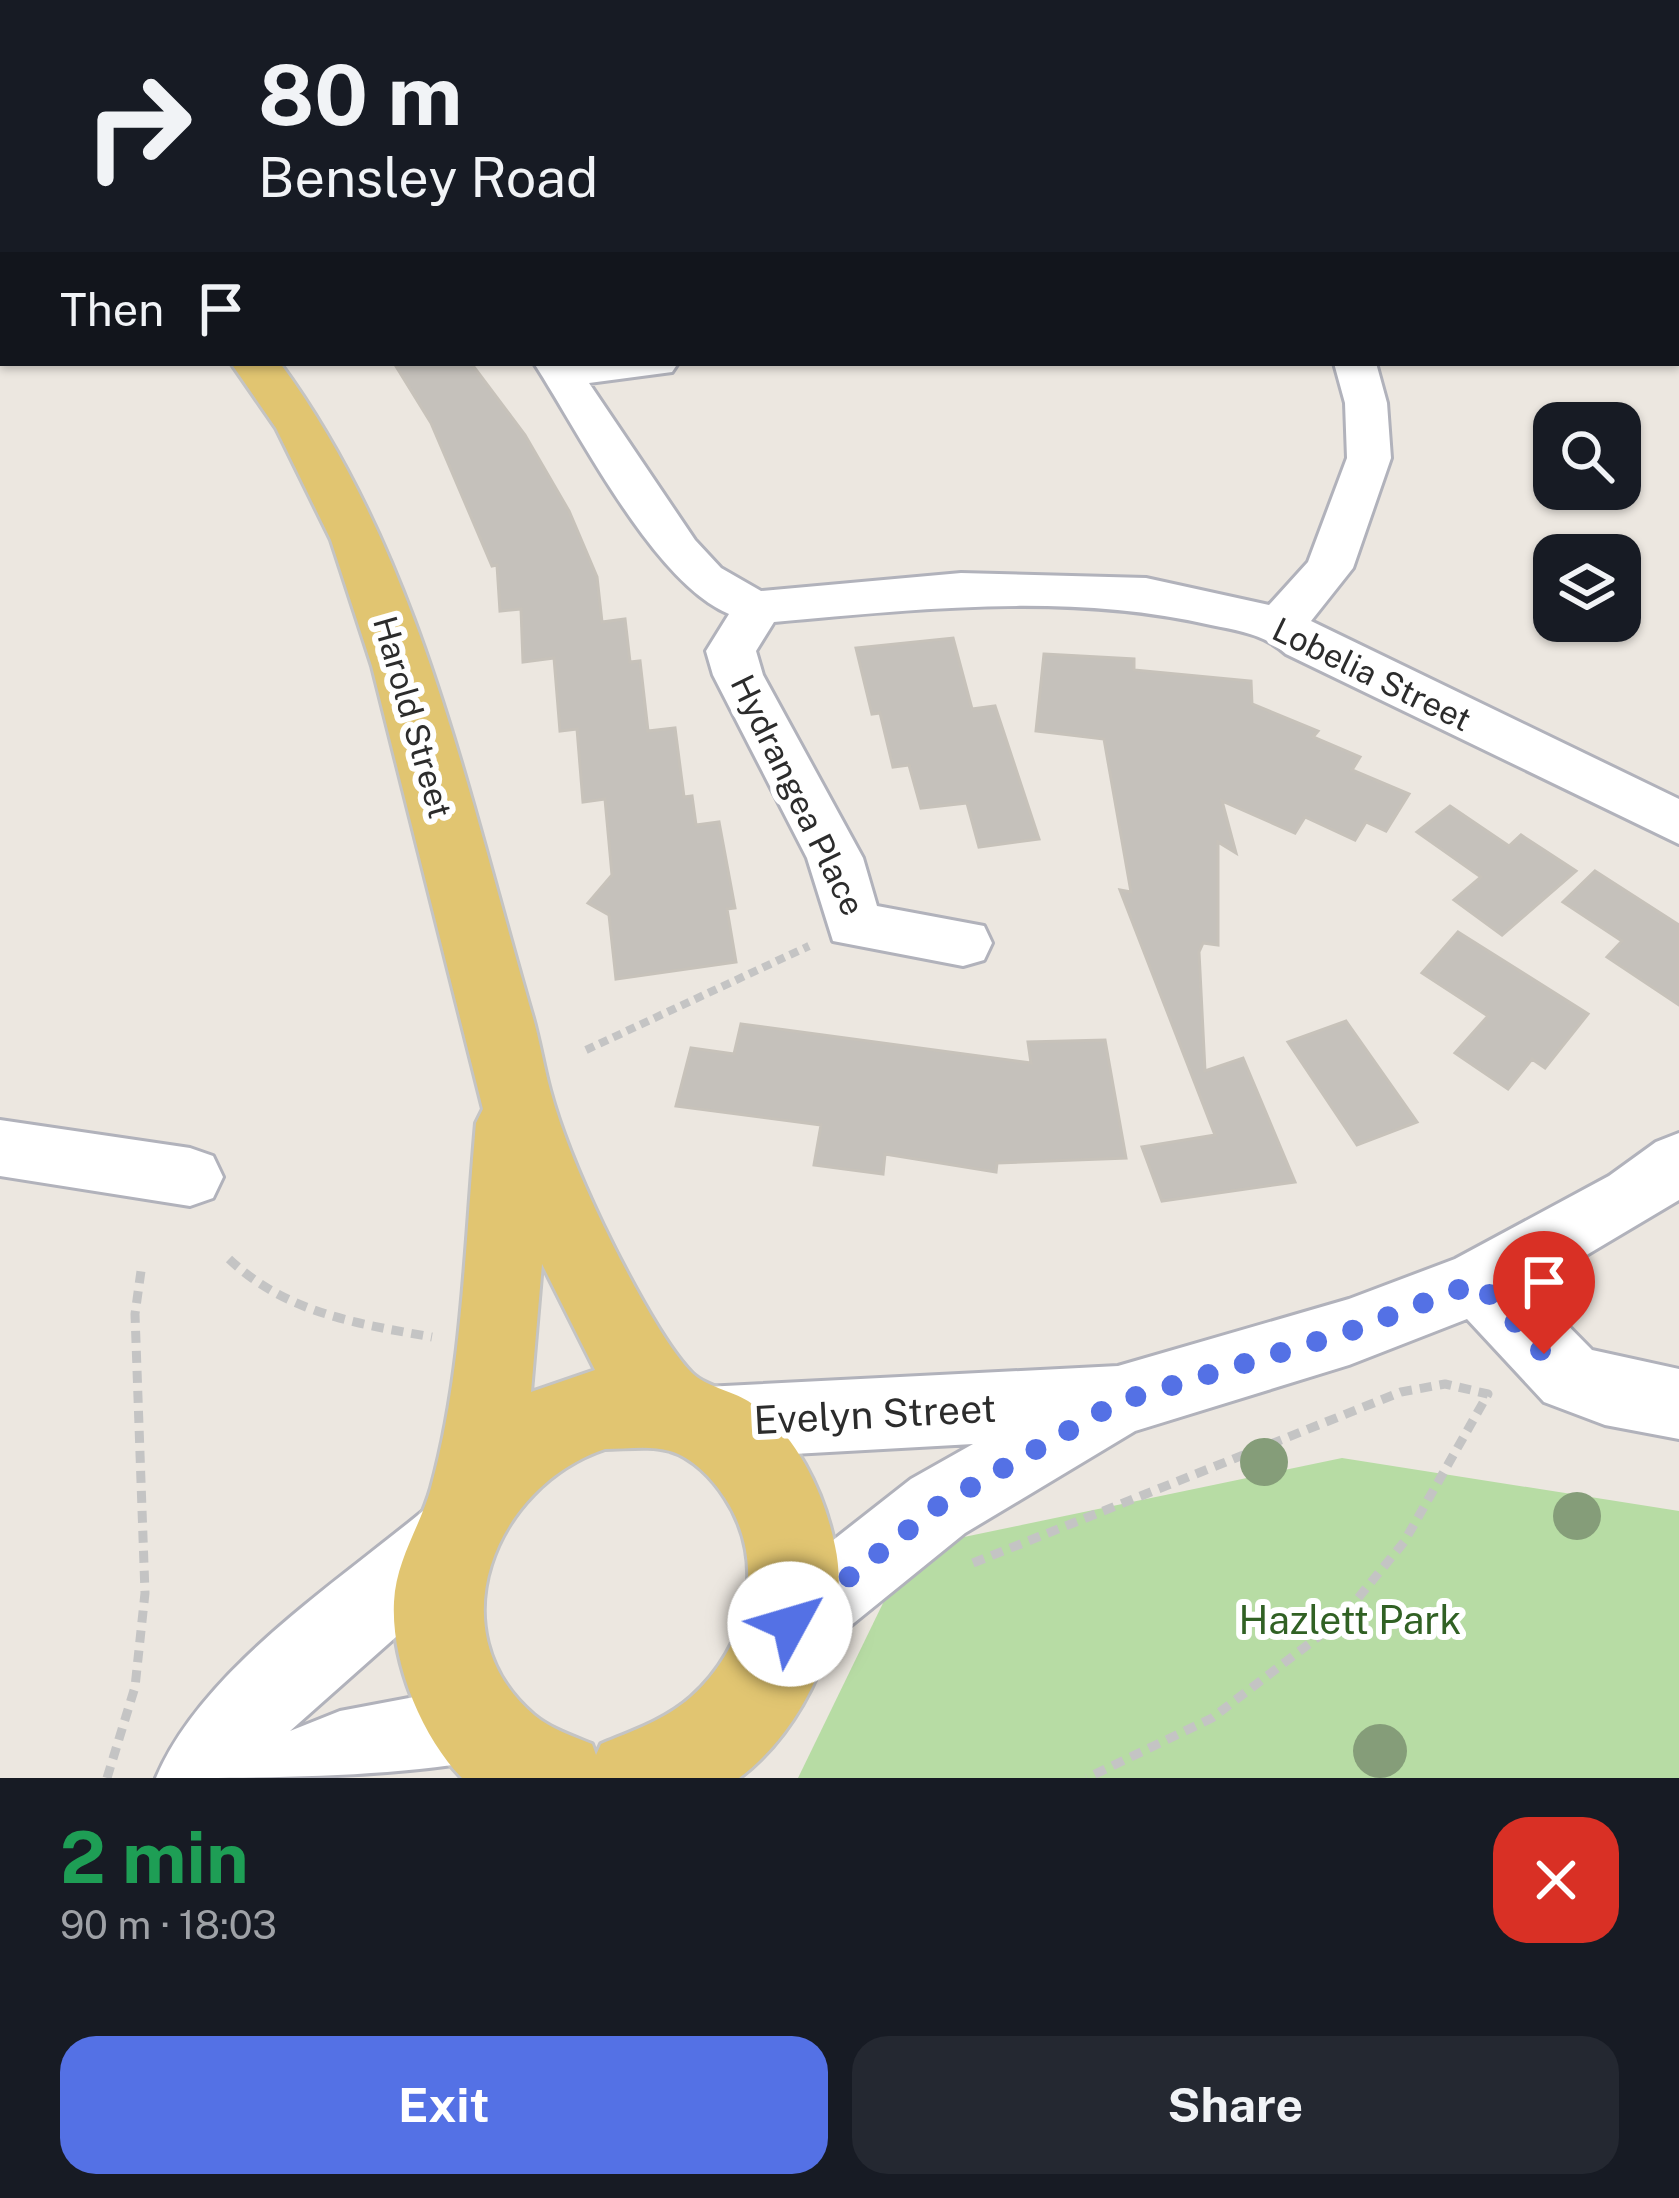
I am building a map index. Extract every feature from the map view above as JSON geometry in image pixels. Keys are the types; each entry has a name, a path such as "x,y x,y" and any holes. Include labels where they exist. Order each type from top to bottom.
{"main road":[{"name":"Harold Street","path":"257,366 301,427 358,540 413,709 514,1094 568,1235 607,1315 685,1415"},
{"name":"Harold Street","path":"514,1094 500,1315 461,1517 438,1586 438,1634 451,1684 518,1760"},
{"path":"461,1517 502,1459 540,1431 580,1413 623,1406 685,1415 736,1442 760,1469 779,1503 791,1540 790,1624 772,1671 736,1746 707,1749 663,1772 635,1778"}],"street":[{"path":"559,368 598,366"},
{"path":"1284,625 1294,604 1329,568 1369,458 1366,403 1355,366"},
{"path":"559,368 697,577 728,597 758,608"},
{"name":"Lobelia Street","path":"758,608 962,589 1146,594 1284,625 1304,642 1679,823"},
{"name":"Hydrangea Place","path":"758,608 731,651 734,663 835,858 854,925 963,943"},
{"path":"0,1148 190,1177"},
{"name":"Evelyn Street","path":"790,1624 938,1506 1118,1402 1348,1332 1478,1282 1631,1197 1679,1162"},
{"path":"1478,1282 1569,1377 1605,1390 1679,1404"},
{"name":"Evelyn Street","path":"685,1415 1118,1402"},
{"path":"198,1778 211,1757 266,1700 461,1517"},
{"path":"277,1778 340,1752 518,1760"}],"path":[{"path":"586,1050 854,925"},
{"path":"229,1259 270,1293 346,1321 433,1337"},
{"path":"107,1778 135,1687 146,1593 135,1314 141,1271"},
{"path":"970,1564 1401,1392 1445,1384 1488,1394 1404,1542 1354,1603 1212,1718 1087,1778"}],"green space":[{"name":"Hazlett Park","path":"1342,1458 1679,1511 1679,1778 798,1778 885,1599 964,1537"}],"building":[{"path":"396,366 473,366 525,435 569,511 597,577 602,622 625,619 630,662 640,661 648,731 675,728 684,797 692,796 696,825 719,822 735,908 727,909 736,962 616,979 609,915 588,903 612,875 605,799 583,802 577,729 560,731 554,658 523,662 521,609 500,611 497,565 492,566 431,423"},
{"path":"953,638 972,709 995,706 1039,839 979,847 967,803 921,808 909,765 893,767 880,713 872,714 856,648"},
{"path":"1044,654 1134,659 1134,670 1251,681 1252,704 1318,731 1313,737 1360,757 1352,770 1409,794 1386,831 1366,822 1355,840 1305,817 1295,833 1222,801 1236,853 1218,842 1218,945 1203,943 1199,952 1205,1071 1243,1058 1295,1182 1162,1201 1142,1147 1215,1135 1120,890 1131,892 1104,739 1036,731"},
{"path":"1450,806 1509,846 1521,835 1576,871 1502,935 1454,900 1481,877 1417,832"},
{"path":"1595,871 1679,925 1679,1005 1607,957 1622,941 1563,902"},
{"path":"1458,932 1588,1014 1545,1068 1532,1059 1508,1089 1455,1053 1488,1016 1422,973"},
{"path":"1346,1021 1417,1122 1357,1145 1288,1042"},
{"path":"741,1024 1031,1063 1028,1042 1105,1040 1126,1158 997,1163 996,1172 885,1154 883,1174 814,1165 821,1125 676,1106 691,1048 734,1054"}],"route":[{"path":"790,1624 938,1506 1118,1402 1348,1332 1478,1282 1544,1354"}]}
